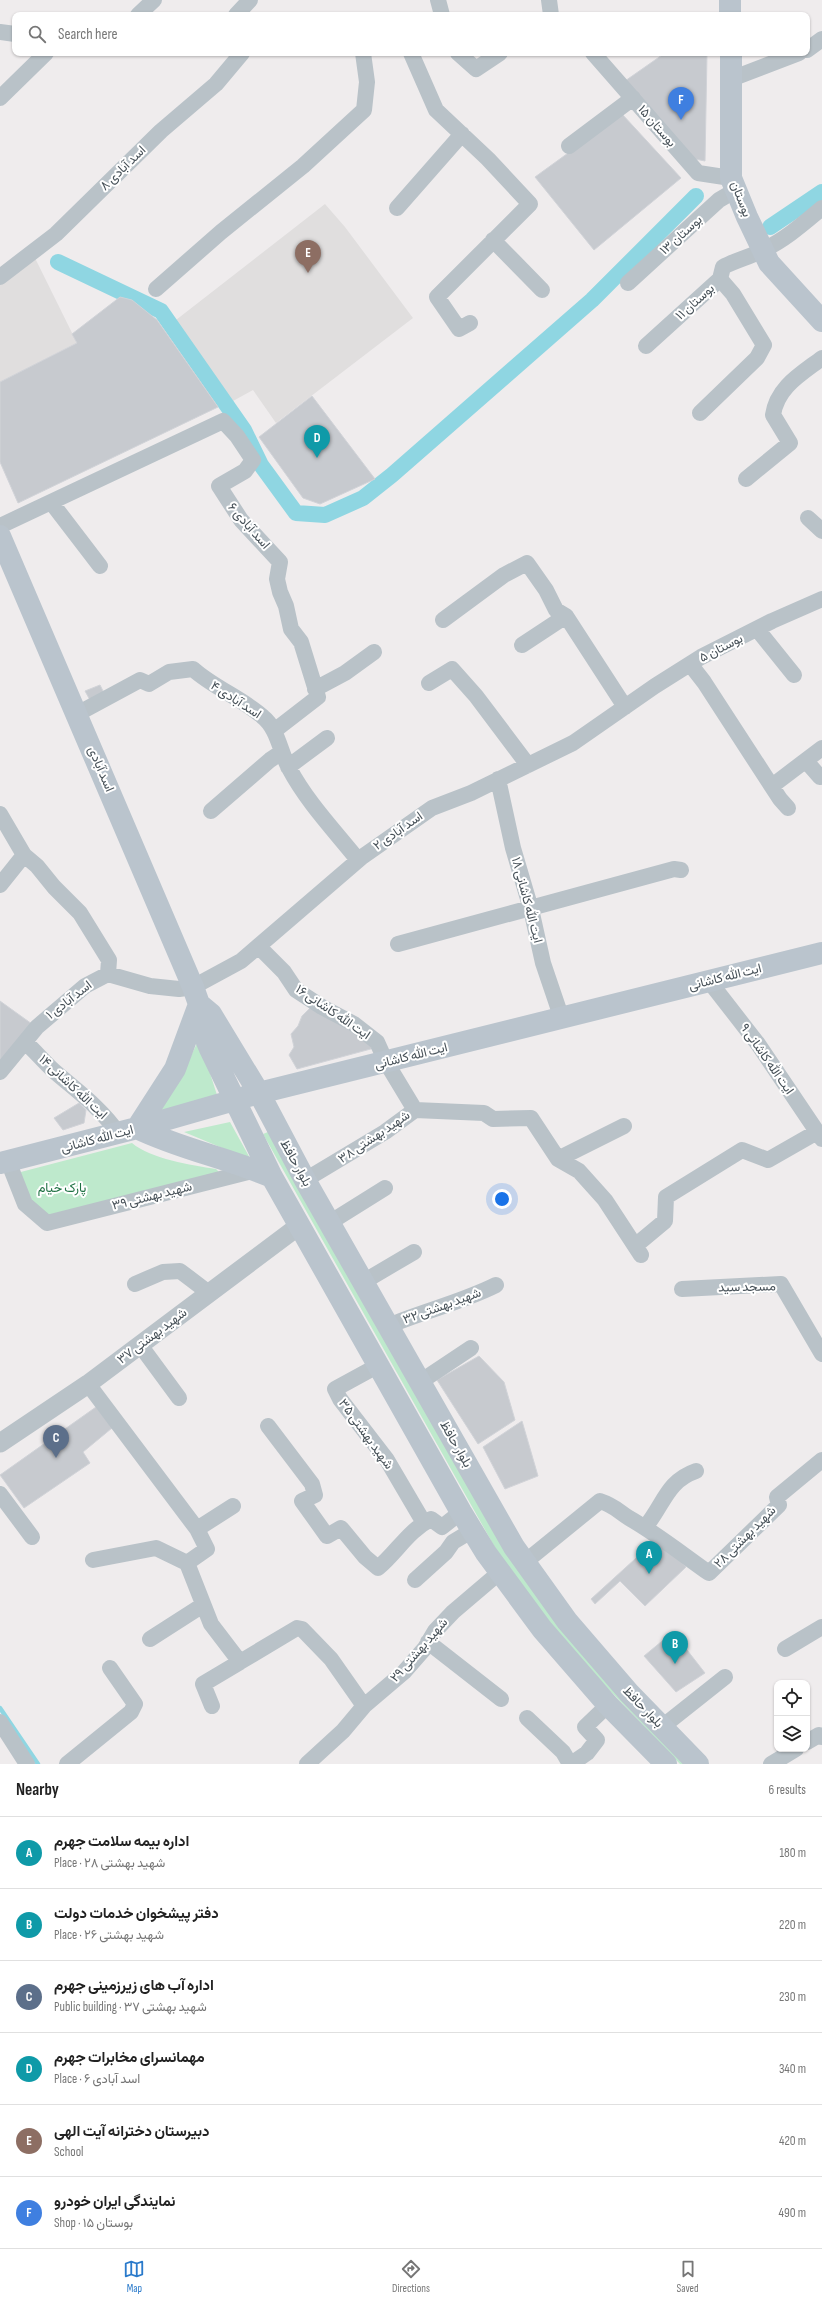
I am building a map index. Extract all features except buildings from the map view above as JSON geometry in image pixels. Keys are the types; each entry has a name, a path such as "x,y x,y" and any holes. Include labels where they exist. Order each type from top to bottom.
{"main road":[{"path":"730,0 730,12"},
{"name":"بوستان","path":"731,56 734,184 769,263 822,320"},
{"name":"اسد آبادی","path":"0,536 196,995 211,1014 259,1093"},
{"name":"ایت الله کاشانی","path":"4,1162 128,1131 259,1093 822,953"},
{"path":"196,995 174,1069 128,1131 156,1137 264,1173"},
{"name":"اسد آبادی","path":"196,995 198,1020 235,1101"},
{"name":"بلوار حافظ","path":"259,1093 329,1223 525,1562 567,1621 629,1693 698,1764"},
{"name":"بلوار حافظ","path":"235,1101 264,1173 300,1225 467,1521 500,1572 542,1628 657,1761"}],"street":[{"path":"141,12 154,0"},
{"path":"239,12 250,0"},
{"path":"438,0 441,12"},
{"path":"549,0 551,12"},
{"path":"0,32 12,34"},
{"path":"810,48 822,39"},
{"path":"0,98 43,56"},
{"name":"اسد آبادی ۸","path":"0,277 56,234 161,131 216,84 239,56"},
{"path":"156,289 221,232 303,166 364,110 367,82 363,56"},
{"path":"412,56 436,110 462,134 530,204 437,297 459,329 470,323"},
{"path":"461,56 476,69 496,56"},
{"name":"بوستان ۱۵","path":"597,56 698,173 734,184"},
{"path":"731,79 791,56"},
{"path":"569,146 633,98"},
{"path":"397,208 462,134"},
{"name":"بوستان ۱۳","path":"628,283 719,200 734,184"},
{"path":"763,250 785,237 822,208"},
{"path":"493,240 542,290"},
{"name":"بوستان ۱۱","path":"646,346 720,279 723,267 736,260 763,250"},
{"path":"700,413 757,358 764,345 733,294 720,279"},
{"path":"746,479 790,442 772,415 775,403 782,389 822,358"},
{"name":"اسد آبادی ۶","path":"0,526 223,421 237,436 253,460 245,471 219,486 241,520 280,562 277,579 280,592 286,606 291,629 301,642 315,689"},
{"path":"51,502 100,566"},
{"path":"808,518 822,531"},
{"path":"443,620 504,575 527,563 546,590 556,610 566,616 625,708"},
{"name":"بوستان ۵","path":"625,708 690,664 757,629 822,599"},
{"path":"522,645 566,616"},
{"path":"757,629 794,675"},
{"path":"274,731 318,697 315,689 345,673 374,652"},
{"path":"690,664 780,799 788,808"},
{"name":"اسد آبادی ۴","path":"77,714 140,680 149,684 169,672 193,669 208,682 264,717 274,731 288,767 309,800 358,860"},
{"path":"429,683 452,669 476,696 528,765"},
{"name":"اسد آبادی ۲","path":"196,995 259,947 358,860 432,808 498,779 573,743 625,708"},
{"path":"288,767 327,738"},
{"path":"772,786 822,748"},
{"path":"211,811 270,760 282,752"},
{"path":"806,761 820,778"},
{"name":"ایت الله کاشانی ۱۸","path":"498,779 513,848 531,909 543,964 562,1018"},
{"path":"0,814 24,855 37,866 54,887 80,913 109,960 108,974 150,986 179,988 196,995"},
{"path":"0,885 24,855"},
{"path":"398,944 674,869 682,870"},
{"name":"ایت الله کاشانی ۱۶","path":"259,947 284,972 296,990 322,1007 354,1024 377,1042 386,1062 415,1110"},
{"name":"اسد آبادی ۱","path":"0,1072 26,1043 37,1026 85,986 108,974"},
{"name":"ایت الله کاشانی ۹","path":"709,981 758,1044 820,1135"},
{"name":"ایت الله کاشانی ۱۴","path":"26,1043 53,1070 93,1103 110,1121 128,1131"},
{"name":"شهید بهشتی ۳۸","path":"305,1180 385,1132 415,1110 484,1113 492,1119 531,1118 558,1159 579,1171 605,1200 638,1250 665,1221 666,1198 742,1150 768,1160 820,1135"},
{"path":"558,1159 624,1126"},
{"name":"شهید بهشتی ۳۹","path":"4,1162 25,1204 47,1223 264,1173"},
{"path":"329,1223 385,1188"},
{"name":"شهید بهشتی ۳۷","path":"0,1443 88,1384 300,1225"},
{"path":"363,1282 414,1252"},
{"path":"135,1284 163,1272 180,1271 209,1293"},
{"name":"مسجد سید","path":"682,1289 781,1284 822,1354"},
{"name":"شهید بهشتی ۳۲","path":"388,1326 454,1301 471,1298 496,1285"},
{"path":"140,1346 179,1398"},
{"path":"420,1382 471,1348"},
{"name":"شهید بهشتی ۳۵","path":"379,1365 335,1388 340,1399 387,1460 424,1523"},
{"path":"88,1384 197,1530 207,1549 187,1563"},
{"path":"268,1426 312,1484 315,1495 302,1501 310,1513 328,1536 341,1528 365,1557 378,1568 405,1538 424,1523 431,1520 442,1527 467,1521"},
{"name":"شهید بهشتی ۲۸","path":"525,1562 600,1501 614,1506 628,1517 646,1526 709,1573 779,1505 777,1497 822,1460"},
{"path":"646,1526 655,1516 670,1488 685,1475 696,1471"},
{"path":"0,1494 32,1537"},
{"path":"197,1530 205,1522 233,1506"},
{"path":"416,1580 446,1552 467,1521"},
{"path":"94,1560 156,1548 187,1563 211,1624 240,1662"},
{"name":"شهید بهشتی ۲۹","path":"307,1764 343,1731 364,1706 404,1672 435,1631 453,1612 500,1572"},
{"path":"150,1639 203,1605"},
{"path":"785,1649 822,1627"},
{"path":"212,1706 203,1684 297,1628 302,1629 331,1660 364,1706"},
{"path":"428,1642 501,1699"},
{"path":"67,1764 131,1712 135,1704 110,1668"},
{"path":"662,1727 725,1677"},
{"path":"527,1718 563,1752 570,1764 586,1753 597,1740 586,1726 608,1705"},
{"path":"0,1722 26,1764"},
{"path":"810,1740 818,1735 822,1737"},
{"path":"771,1764 791,1752"}],"shaded area":[{"path":"325,204 345,227 413,318 276,423 253,390 233,401 176,320"},
{"path":"35,258 77,343 0,382 0,283"}],"green space":[{"path":"199,1039 217,1095 157,1112 181,1077"},
{"path":"230,1122 251,1160 184,1132"},
{"path":"268,1132 514,1564 689,1764 680,1764 573,1652 507,1569 263,1134"},
{"name":"پارک خیام","path":"132,1143 140,1149 160,1157 216,1169 220,1173 49,1219 28,1201 17,1173"}],"waterway":[{"path":"770,227 822,192"},
{"path":"58,262 161,311 244,430 261,465 296,513 325,515 363,498 392,475 592,300 696,196"},
{"path":"0,1708 38,1764"}],"place":[{"name":"نمایندگی ایران خودرو","path":"681,120"},
{"name":"دبیرستان دخترانه آیت الهی","path":"308,273"},
{"name":"مهمانسرای مخابرات جهرم","path":"317,458"},
{"name":"اداره آب های زیرزمینی جهرم","path":"56,1458"},
{"name":"اداره بیمه سلامت جهرم","path":"649,1574"},
{"name":"دفتر پیشخوان خدمات دولت","path":"675,1664"}]}
